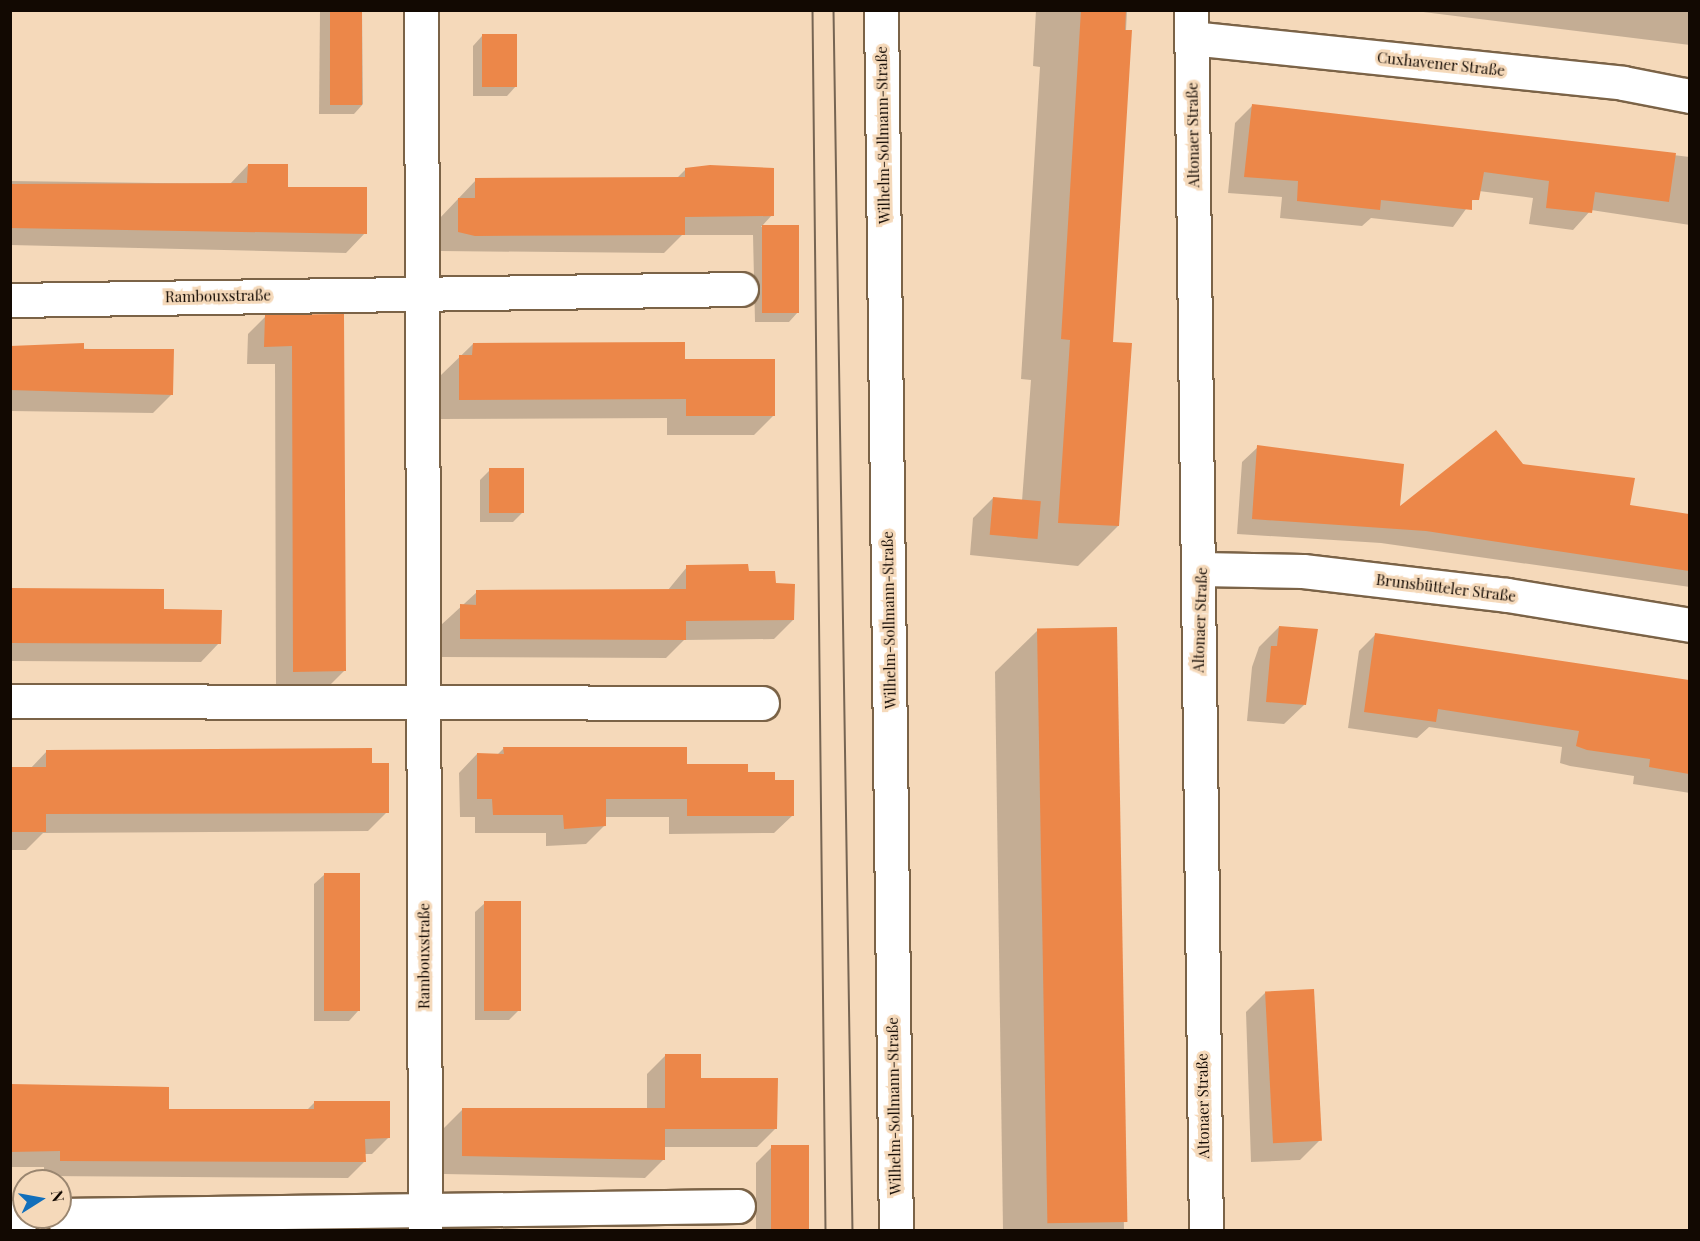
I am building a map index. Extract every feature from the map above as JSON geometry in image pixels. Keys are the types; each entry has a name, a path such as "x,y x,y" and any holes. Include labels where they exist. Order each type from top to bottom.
{"street":[{"name":"Rambouxstraße","path":"422,10 425,292 423,705 425,1219"},
{"name":"Wilhelm-Sollmann-Straße","path":"881,10 896,1230"},
{"name":"Cuxhavener Straße","path":"1191,24 1623,83 1689,96"},
{"name":"Altonaer Straße","path":"1191,24 1202,569 1200,964 1206,1230"},
{"name":"Rambouxstraße","path":"10,300 741,289"},
{"name":"Brunsbütteler Straße","path":"1202,569 1326,574 1689,625"},
{"path":"10,701 423,705 762,703"},
{"path":"72,1215 425,1219 738,1206"}],"building":[{"path":"330,10 362,10 362,105 330,105"},
{"path":"1081,10 1126,10 1125,30 1132,30 1113,342 1132,343 1119,526 1058,523 1070,340 1061,339"},
{"path":"482,34 517,34 517,87 482,87"},
{"path":"1252,104 1676,153 1669,202 1595,192 1592,213 1546,208 1549,181 1484,172 1479,200 1472,200 1472,210 1381,200 1380,210 1297,201 1298,181 1244,177"},
{"path":"248,164 288,164 288,187 367,187 367,234 10,228 10,184 247,183"},
{"path":"710,165 774,168 774,216 685,217 685,235 475,236 458,232 458,198 475,198 475,178 685,177 685,168"},
{"path":"762,225 799,225 799,313 762,313"},
{"path":"344,314 346,671 293,672 292,346 264,347 265,315"},
{"path":"685,342 685,359 775,359 775,416 686,416 686,399 459,400 459,355 472,355 473,343"},
{"path":"84,343 84,349 174,349 173,395 10,390 10,346"},
{"path":"1496,430 1523,464 1635,478 1630,505 1689,514 1689,571 1426,531 1252,519 1257,445 1404,464 1400,506"},
{"path":"489,468 524,468 524,513 489,513"},
{"path":"993,497 1041,501 1038,539 990,535"},
{"path":"748,564 749,571 775,571 776,583 795,584 794,620 686,621 686,640 460,639 460,604 476,605 476,590 686,589 686,565"},
{"path":"10,588 164,589 164,609 222,610 221,644 10,643"},
{"path":"1279,626 1318,629 1306,705 1266,702 1271,646 1277,646"},
{"path":"1117,627 1127,1222 1047,1223 1037,628"},
{"path":"1375,633 1689,680 1689,774 1649,767 1650,759 1587,750 1576,746 1579,731 1438,709 1436,722 1364,712"},
{"path":"503,747 687,747 687,764 748,764 748,772 775,772 775,780 794,780 794,816 687,816 687,799 606,799 606,826 564,829 563,815 493,815 492,799 477,799 477,753 504,754"},
{"path":"372,748 372,763 389,763 389,813 46,814 46,832 10,832 10,767 46,767 46,750"},
{"path":"324,873 360,873 360,1011 324,1011"},
{"path":"484,901 521,901 521,1011 484,1011"},
{"path":"1314,989 1322,1141 1273,1143 1265,992"},
{"path":"665,1054 701,1054 701,1078 778,1078 777,1129 665,1129 665,1160 462,1156 462,1108 665,1108"},
{"path":"10,1084 169,1087 169,1109 314,1109 314,1101 390,1101 390,1138 365,1139 366,1162 60,1161 60,1151 10,1152"},
{"path":"771,1145 809,1145 809,1230 771,1230"}],"tram line":[{"path":"813,10 826,1230"},
{"path":"834,10 853,1230"}]}
